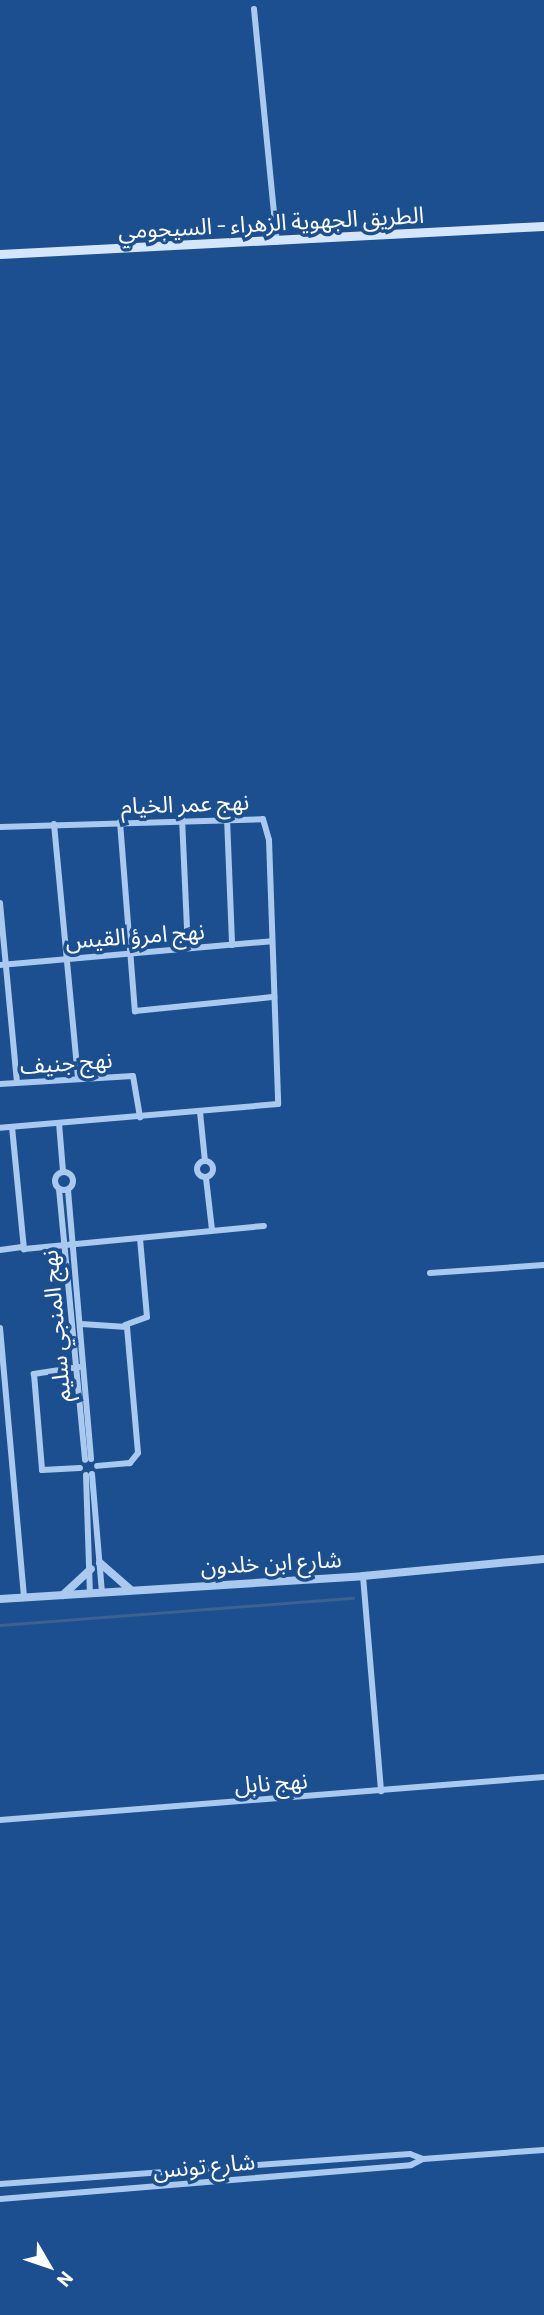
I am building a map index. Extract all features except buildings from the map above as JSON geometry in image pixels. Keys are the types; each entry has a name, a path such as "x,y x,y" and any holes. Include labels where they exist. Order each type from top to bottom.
{"main road":[{"name":"الطريق الجهوية الزهراء - السيجومي","path":"0,254 277,242 544,226"}],"street":[{"path":"254,9 277,242"},
{"name":"نهج عمر الخيام","path":"0,827 259,817 266,824 278,1104 200,1112"},
{"path":"182,818 188,948"},
{"path":"227,818 232,944"},
{"path":"120,822 133,953 135,1010 274,997"},
{"path":"54,824 78,1078"},
{"path":"0,903 3,965 17,1082"},
{"name":"نهج امرؤ القيس","path":"3,965 66,957 272,942"},
{"name":"نهج جنيف","path":"0,1084 133,1076 140,1117"},
{"path":"0,1129 200,1112 205,1161 214,1169 206,1178"},
{"path":"59,1123 63,1172 55,1177 59,1189 68,1190"},
{"path":"12,1127 22,1247"},
{"path":"205,1161 197,1170 206,1178 212,1230"},
{"name":"نهج المنجي سليم","path":"63,1172 73,1178 68,1190 70,1247 88,1459"},
{"name":"نهج المنجي سليم","path":"59,1189 81,1324 80,1366"},
{"path":"0,1250 70,1247 264,1226"},
{"path":"81,1324 125,1325 147,1317 140,1239"},
{"path":"430,1273 544,1265"},
{"path":"80,1468 88,1459 97,1466 130,1463 138,1454 125,1325"},
{"path":"0,1328 24,1597"},
{"path":"80,1366 34,1374 42,1470 80,1468 89,1475 102,1592"},
{"path":"90,1592 89,1475 97,1466"},
{"name":"شارع ابن خلدون","path":"0,1599 362,1576 544,1559"},
{"path":"100,1563 131,1590"},
{"path":"63,1595 91,1569"},
{"path":"362,1576 381,1791"},
{"name":"نهج نابل","path":"0,1820 544,1777"},
{"path":"423,2159 544,2150"},
{"name":"شارع تونس","path":"0,2184 410,2154 423,2159"},
{"name":"شارع تونس","path":"0,2199 411,2165 423,2159"}],"waterway":[{"path":"0,1625 353,1598"}]}
